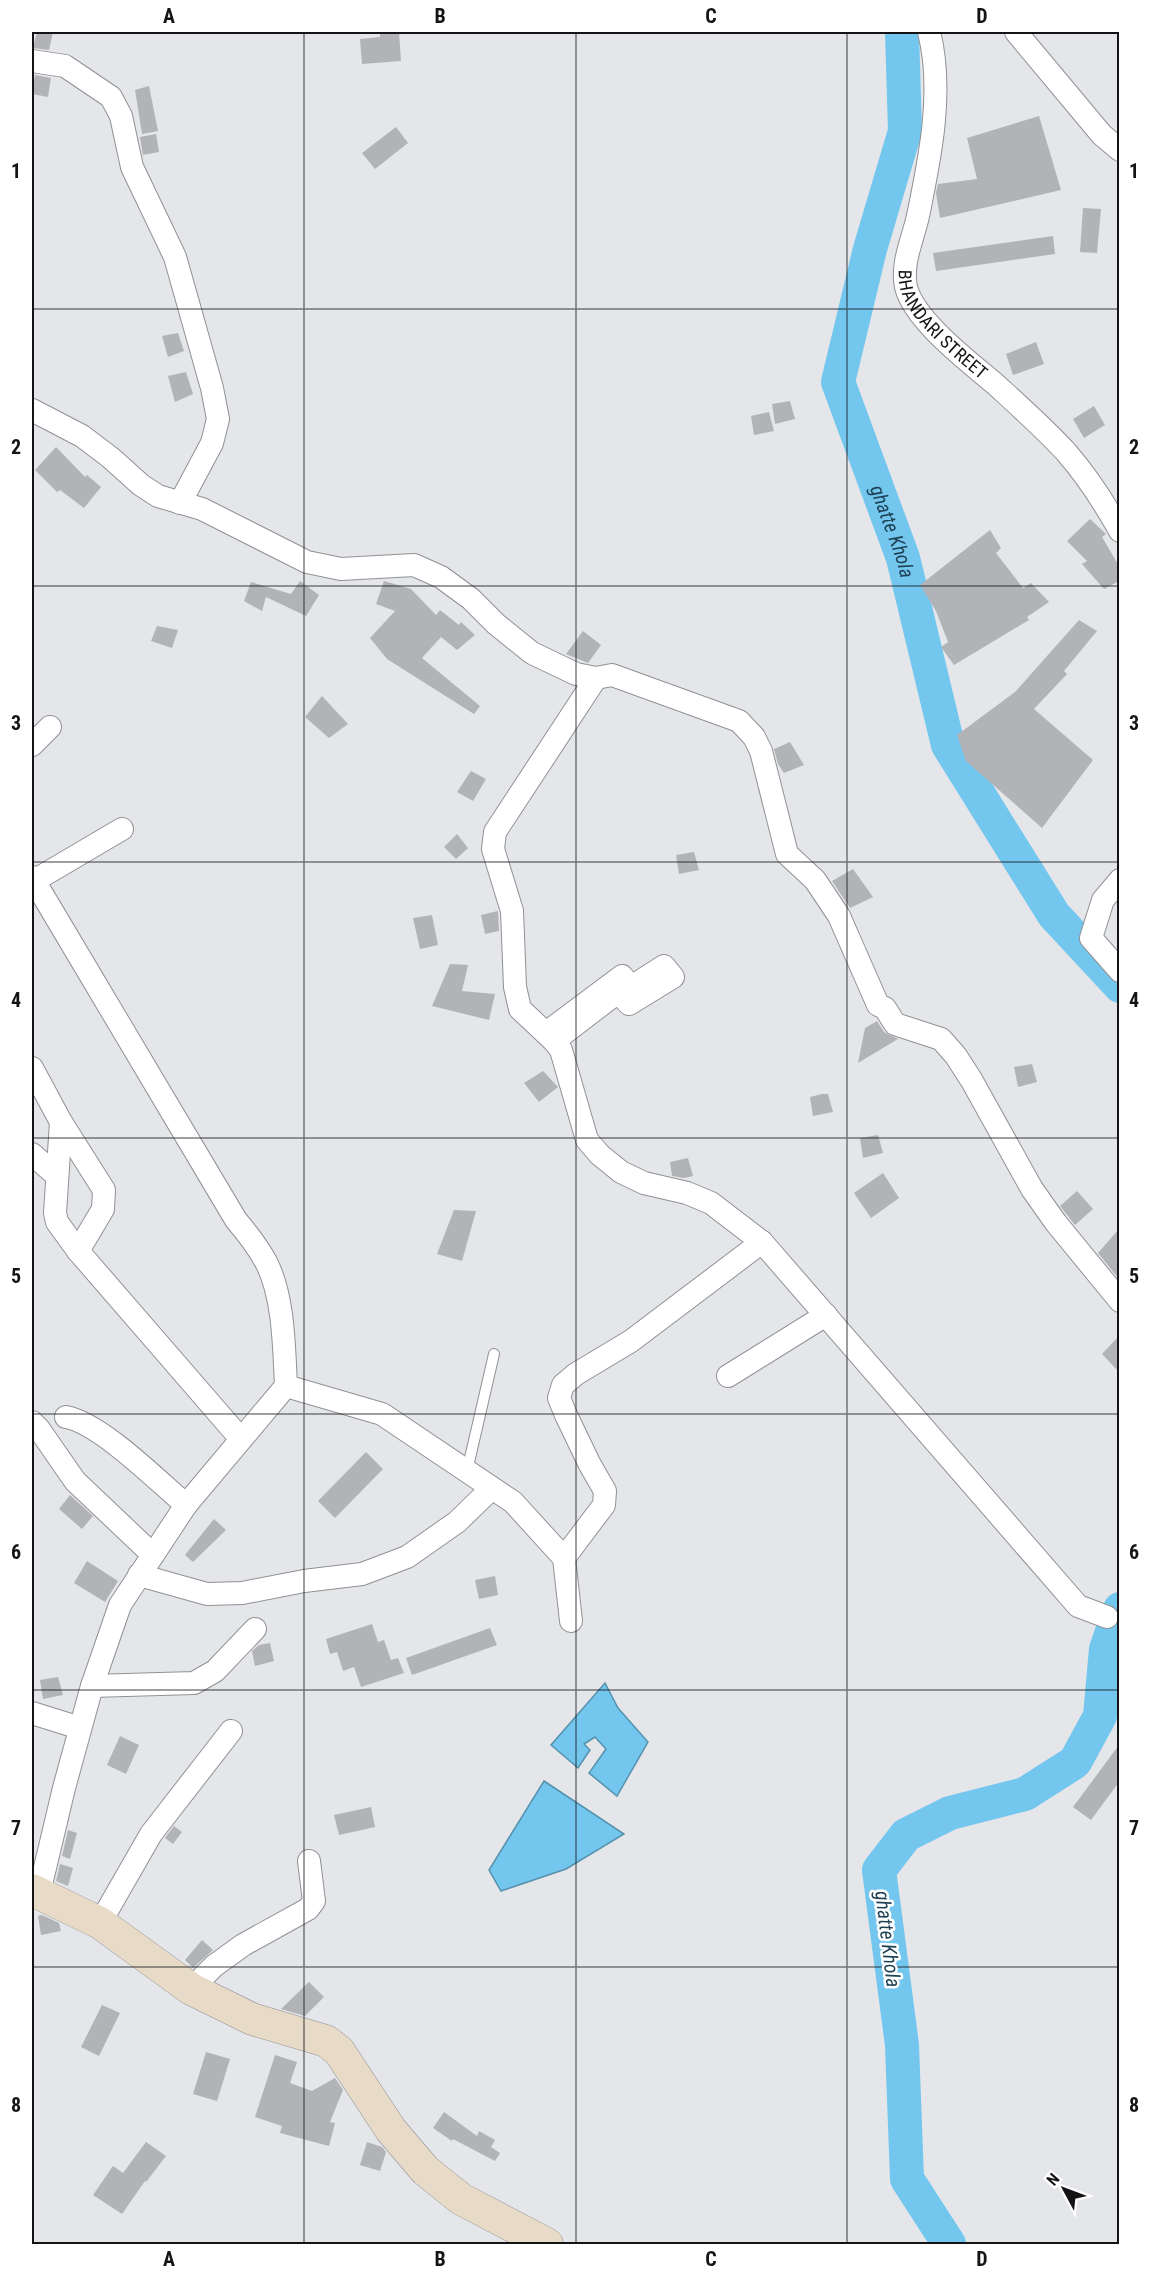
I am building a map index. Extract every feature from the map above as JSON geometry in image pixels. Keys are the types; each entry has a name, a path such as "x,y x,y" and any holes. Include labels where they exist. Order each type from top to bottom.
{"street":[{"name":"BHANDARI STREET","path":"929,32 933,47 935,81 933,120 928,166 905,265 906,287 915,307 948,343 1066,452 1092,486 1119,531"},
{"path":"1016,32 1102,135 1119,150"},
{"path":"32,61 65,66 111,97 121,116 132,167 175,257 212,388 218,419 212,443 180,503"},
{"path":"32,410 82,436 141,485 159,495 202,509 308,562 341,568 414,565 441,577 471,599 496,624 532,653 572,673 596,678 612,675 739,721 754,737 767,769 787,854 815,880 839,916 878,1005 885,1008 895,1024 940,1039 956,1056 978,1090 1032,1189 1056,1223 1119,1301"},
{"path":"596,678 495,832 493,849 512,911 515,987 520,1009 561,1050 587,1140 600,1155 621,1172 644,1184 687,1192 711,1203 762,1242 1078,1605 1107,1617"},
{"path":"32,745 50,727"},
{"path":"122,829 32,880 236,1220 267,1264 277,1293 286,1386 186,1505 120,1605 92,1686 35,1892 100,1923 191,1989 252,2019 326,2041 339,2051 391,2130 425,2170 461,2199 547,2244"},
{"path":"1119,880 1102,900 1091,938 1119,971"},
{"path":"664,966 673,977 629,1004 618,992 550,1037 622,976 631,987 664,966"},
{"path":"32,1068 61,1122 104,1190 103,1209 78,1251"},
{"path":"61,1122 55,1213 57,1222 78,1251 240,1438"},
{"path":"32,1154 57,1176"},
{"path":"564,1558 604,1505 605,1491 589,1463 559,1398 563,1385 576,1374 631,1341 762,1242"},
{"path":"728,1376 826,1315"},
{"path":"286,1386 382,1414 513,1502 564,1558 571,1621"},
{"path":"66,1417 77,1419 96,1429 186,1505"},
{"path":"32,1422 75,1481 153,1555"},
{"path":"139,1575 207,1594 242,1593 304,1581 362,1574 407,1557 457,1522 492,1488"},
{"path":"92,1686 194,1683 215,1671 255,1629"},
{"path":"32,1713 80,1728"},
{"path":"100,1923 151,1834 231,1731"},
{"path":"191,1989 214,1966 243,1945 308,1909 314,1901 309,1861"}],"lane":[{"path":"467,1472 494,1353"}],"water":[{"path":"605,1683 618,1708 648,1742 617,1796 589,1773 606,1749 595,1737 584,1744 590,1750 578,1768 551,1745"},
{"path":"544,1781 624,1834 566,1869 501,1891 489,1870"}],"building":[{"path":"37,32 53,32 49,50 33,48"},
{"path":"380,32 399,32 401,61 362,64 360,39 380,37"},
{"path":"35,75 51,78 48,97 32,94"},
{"path":"149,86 158,131 142,134 135,90"},
{"path":"1039,116 1061,190 940,218 936,193 938,184 977,179 967,138"},
{"path":"396,127 408,143 375,169 362,153"},
{"path":"156,134 159,152 143,155 140,137"},
{"path":"1083,208 1101,209 1097,253 1080,252"},
{"path":"1053,236 1055,254 936,271 933,253"},
{"path":"178,333 184,351 168,357 162,336"},
{"path":"1036,342 1044,364 1013,375 1006,354"},
{"path":"186,372 193,394 175,402 168,376"},
{"path":"790,401 795,419 775,424 772,404"},
{"path":"1094,406 1105,425 1084,438 1073,419"},
{"path":"769,412 774,431 754,435 751,416"},
{"path":"56,447 85,477 87,475 101,487 84,508 60,490 57,492 35,470"},
{"path":"1090,519 1106,534 1102,537 1119,566 1119,581 1104,589 1082,564 1087,561 1067,541"},
{"path":"990,530 1001,548 996,553 1023,588 1031,583 1049,602 1027,617 1029,620 954,665 941,647 948,642 936,611 920,585"},
{"path":"300,581 319,595 306,616 266,597 262,611 244,601 251,582 291,594"},
{"path":"384,581 411,589 436,615 440,610 459,625 461,622 475,635 457,650 441,637 422,658 480,706 474,714 387,659 370,638 395,611 376,604"},
{"path":"1079,620 1097,631 1064,671 1067,674 1034,709 1093,760 1042,828 966,761 957,735 1015,692"},
{"path":"157,626 178,630 172,648 151,641"},
{"path":"583,631 601,645 588,663 566,654"},
{"path":"322,696 348,724 329,738 305,717"},
{"path":"790,742 804,765 784,773 778,764 774,749"},
{"path":"471,771 486,779 473,801 457,792"},
{"path":"457,834 468,848 456,859 444,847"},
{"path":"694,852 699,870 679,874 676,855"},
{"path":"853,869 873,897 850,908 832,881"},
{"path":"498,911 499,931 485,934 481,915"},
{"path":"432,915 438,945 420,949 413,918"},
{"path":"450,964 468,965 462,991 495,994 489,1020 432,1006"},
{"path":"877,1021 884,1032 898,1039 858,1063 865,1028"},
{"path":"1032,1064 1037,1082 1018,1087 1014,1067"},
{"path":"543,1071 558,1087 539,1102 524,1083"},
{"path":"828,1094 833,1112 813,1116 810,1097"},
{"path":"878,1135 883,1153 863,1158 860,1138"},
{"path":"688,1158 693,1176 684,1178 672,1176 670,1162"},
{"path":"883,1173 899,1198 871,1218 854,1193"},
{"path":"1077,1191 1093,1209 1075,1225 1060,1206"},
{"path":"454,1210 476,1211 462,1261 437,1254"},
{"path":"1119,1229 1119,1279 1098,1253"},
{"path":"1119,1336 1119,1372 1102,1354"},
{"path":"366,1452 383,1469 335,1518 318,1501"},
{"path":"70,1495 93,1516 82,1529 59,1509"},
{"path":"214,1519 226,1530 193,1562 185,1555"},
{"path":"87,1561 118,1581 105,1602 74,1583"},
{"path":"495,1576 498,1595 479,1599 475,1580"},
{"path":"372,1624 378,1642 384,1640 391,1660 398,1658 404,1673 361,1687 354,1667 343,1671 337,1652 330,1654 326,1639"},
{"path":"490,1628 497,1645 412,1675 406,1658"},
{"path":"270,1643 274,1661 255,1666 252,1651 259,1645"},
{"path":"58,1677 63,1695 43,1699 40,1680"},
{"path":"120,1736 139,1745 126,1774 107,1765"},
{"path":"1119,1745 1119,1782 1091,1820 1073,1807"},
{"path":"371,1807 375,1827 339,1835 334,1815"},
{"path":"174,1826 182,1832 173,1844 165,1838"},
{"path":"68,1830 77,1833 70,1859 62,1856"},
{"path":"60,1864 73,1868 68,1886 56,1881"},
{"path":"42,1915 59,1923 61,1931 41,1935 38,1916"},
{"path":"202,1940 213,1950 193,1968 185,1960"},
{"path":"309,1982 324,1997 305,2016 281,2009"},
{"path":"102,2005 120,2013 99,2056 81,2047"},
{"path":"206,2052 230,2059 217,2101 193,2094"},
{"path":"275,2055 297,2062 290,2083 312,2091 335,2078 343,2090 330,2122 335,2123 329,2146 280,2133 282,2126 255,2117"},
{"path":"444,2112 477,2136 479,2131 495,2140 491,2147 500,2153 495,2161 453,2139 452,2141 433,2128"},
{"path":"146,2142 166,2156 122,2214 93,2195 113,2166 123,2173"},
{"path":"367,2142 382,2147 386,2152 380,2171 360,2165"}],"waterway":[{"name":"ghatte Khola","path":"902,32 905,131 870,249 838,382 903,558 948,745 1054,915 1120,986"},
{"name":"ghatte Khola","path":"949,2244 907,2179 902,2045 879,1870 906,1835 950,1813 1025,1794 1075,1762 1100,1716 1106,1649 1120,1609"}]}
